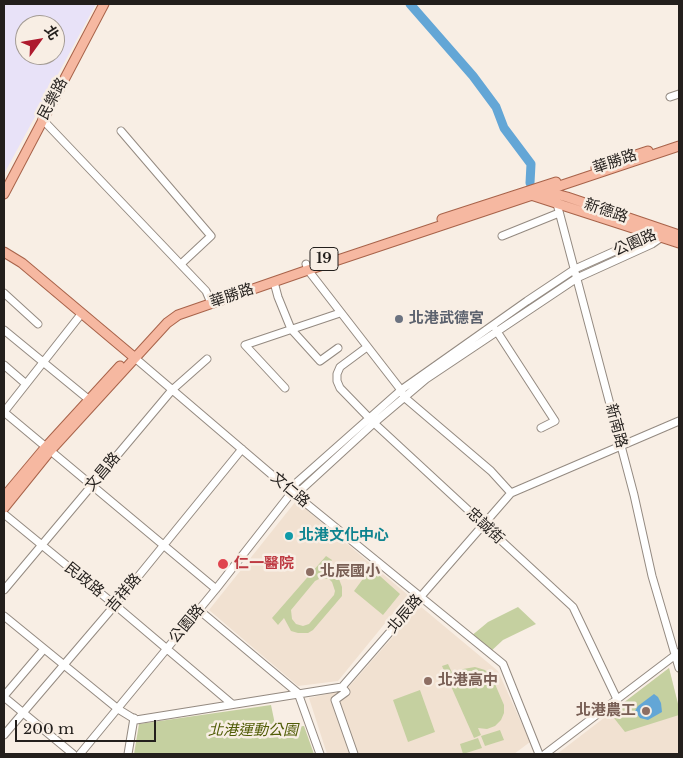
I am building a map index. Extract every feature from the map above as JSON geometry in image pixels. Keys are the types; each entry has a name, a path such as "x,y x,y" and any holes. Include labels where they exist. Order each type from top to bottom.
{"main road":[{"name":"民樂路","path":"4,194 104,4"},
{"name":"華勝路","path":"552,192 679,141"},
{"name":"華勝路","path":"552,192 679,146"},
{"name":"新德路","path":"533,193 552,192 662,234 679,243"},
{"name":"新德路","path":"552,192 652,234 679,236"},
{"name":"19","path":"533,193 552,192"},
{"name":"華勝路","path":"4,497 133,356 178,315 211,301 307,267 533,193"},
{"name":"文仁路","path":"4,252 22,263 133,356"},
{"name":"華勝路","path":"211,301 274,282 307,267"},
{"name":"華勝路","path":"4,508 47,449"}],"street":[{"path":"670,97 679,94"},
{"path":"42,119 181,264 206,291 211,301"},
{"path":"121,131 211,236 181,264"},
{"name":"新南路","path":"552,192 575,269 621,446 652,576 678,653 679,668"},
{"path":"502,236 559,213"},
{"name":"公園路","path":"371,421 575,269 652,234"},
{"name":"公園路","path":"80,754 216,590 292,492 302,489 400,390 495,328 577,278 652,244 662,234"},
{"path":"307,267 404,397 491,470 510,493"},
{"path":"274,282 291,329 320,362 338,348"},
{"path":"4,293 38,324"},
{"path":"285,388 245,345 340,313"},
{"path":"82,314 4,412 216,590"},
{"path":"495,328 555,421 541,428"},
{"path":"4,330 42,363 91,401"},
{"name":"忠誠街","path":"367,347 340,367 336,374 340,388 371,421 574,607 617,700"},
{"name":"文仁路","path":"133,356 292,492 503,664 539,754"},
{"name":"文昌路","path":"4,590 172,390 207,358"},
{"path":"4,365 26,384"},
{"name":"北辰路","path":"342,687 510,493 679,421"},
{"name":"吉祥路","path":"4,735 115,604 242,449"},
{"name":"民政路","path":"4,514 115,604 232,704"},
{"path":"199,610 298,693 320,754"},
{"path":"4,616 118,709 136,720 342,687 346,692 335,700 354,754"},
{"path":"44,649 4,696 73,754"},
{"path":"545,754 678,653"},
{"path":"128,754 134,718"}],"shaded area":[{"path":"4,4 96,4 65,61 65,15 15,15 15,65 63,65 4,174"},
{"name":"北辰國小","path":"296,501 408,595 338,681 298,686 209,610"},
{"name":"北港高中","path":"420,606 498,671 530,742 514,754 327,754 309,698 346,690"},
{"name":"北港農工","path":"669,668 679,708 679,754 557,754"}],"green space":[{"path":"326,556 332,560 323,571 330,572 339,579 342,587 342,596 313,630 308,633 291,631 284,618 278,625 272,618","holes":["321,578 329,579 335,591 334,595 309,624 303,626 296,624 292,619 291,610 315,581"]},
{"path":"371,568 400,594 383,615 354,591"},
{"path":"518,607 536,624 503,640 489,653 470,637 488,622"},
{"path":"448,664 455,679 463,669 475,667 485,670 492,677 504,705 504,713 501,720 495,726 487,729 478,728 481,735 474,738 442,666"},
{"path":"669,668 679,715 625,732 610,713"},
{"path":"420,690 435,732 408,742 393,700"},
{"name":"北港運動公園","path":"271,705 276,729 304,726 314,754 134,754 139,724"},
{"path":"500,730 504,740 485,746 481,736"},
{"path":"478,738 482,748 463,754 460,744"}],"water":[{"path":"654,694 661,703 662,712 648,720 640,718 635,711 638,706"}],"waterway":[{"path":"410,4 473,76 496,107 504,128 531,164 530,183"}],"place":[{"name":"北港武德宮","path":"399,319"},
{"name":"北港文化中心","path":"289,536"},
{"name":"仁一醫院","path":"223,564"},
{"name":"北辰國小","path":"310,572"},
{"name":"北港高中","path":"428,681"},
{"name":"北港農工","path":"646,711"}]}
